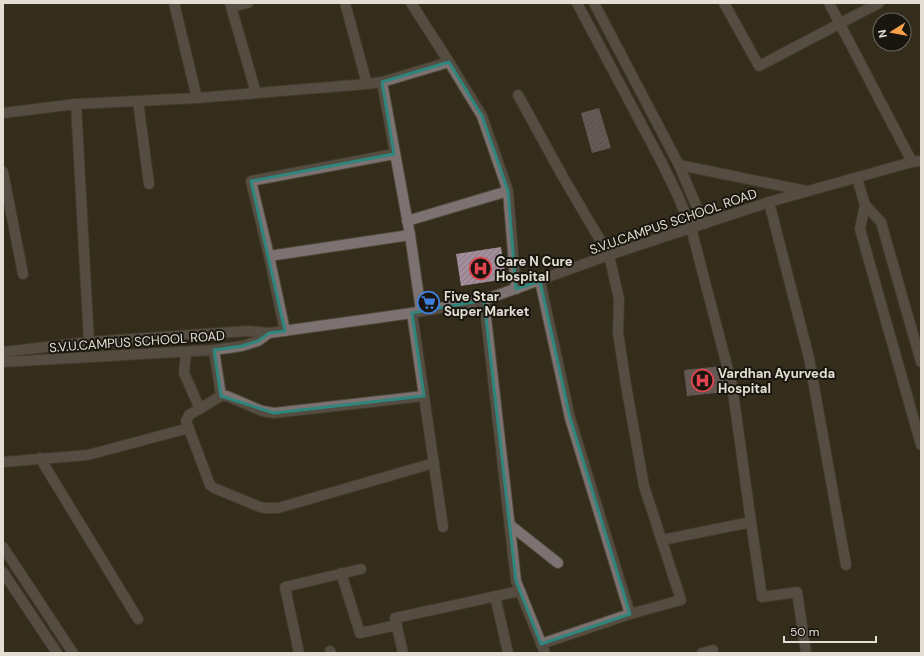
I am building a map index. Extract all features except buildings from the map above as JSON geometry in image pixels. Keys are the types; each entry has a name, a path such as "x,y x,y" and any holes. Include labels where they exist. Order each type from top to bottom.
{"street":[{"path":"174,3 197,98"},
{"path":"248,3 231,5 256,94"},
{"path":"345,3 367,84"},
{"path":"411,3 482,116 508,191 516,289"},
{"path":"578,3 662,164 678,196 691,228 732,386 762,597 797,592 806,653"},
{"path":"594,3 679,165 704,224"},
{"path":"724,3 758,66 879,3"},
{"path":"829,3 917,162"},
{"path":"3,113 76,104 256,94 367,84 382,82 449,62"},
{"path":"382,82 410,235 424,396 443,527"},
{"path":"484,300 516,581 543,648 630,614 681,600 644,486 618,333 619,299 609,255 563,177 518,95"},
{"path":"138,101 149,184"},
{"path":"76,104 89,342"},
{"path":"285,331 251,181 394,154"},
{"name":"S.V.U.CAMPUS SCHOOL ROAD","path":"3,352 89,342 250,331 269,333 417,312 484,300 609,255 769,202 917,162"},
{"path":"679,165 808,192"},
{"path":"3,172 23,274"},
{"path":"857,178 865,204 881,222 921,362"},
{"path":"407,221 508,191"},
{"path":"769,202 810,358 846,565"},
{"path":"865,204 860,229 921,445"},
{"path":"269,256 410,235"},
{"path":"540,281 570,418 630,614"},
{"name":"S.V.U.CAMPUS SCHOOL ROAD","path":"3,362 214,350 258,341 269,333"},
{"path":"214,350 221,396"},
{"path":"186,352 184,373 200,408"},
{"path":"424,396 274,413 262,412 227,396 221,396 200,408 187,418 186,421 210,485 214,488 265,508 278,508 434,463"},
{"path":"3,462 88,455 189,428"},
{"path":"40,458 138,618"},
{"path":"662,540 751,522"},
{"path":"510,525 558,563"},
{"path":"3,547 72,653"},
{"path":"299,653 286,588 360,569"},
{"path":"3,572 57,653"},
{"path":"341,574 360,633 397,625"},
{"path":"402,653 395,618 520,591"},
{"path":"495,596 508,653"},
{"path":"702,653 713,650 712,653"}],"highlighted area":[{"path":"449,62 482,116 508,191 516,289 540,281 570,418 630,614 541,644 516,581 484,300 412,313 424,396 274,413 221,396 214,350 242,346 258,341 269,333 285,331 251,181 394,154 382,82"}],"place":[{"name":"Care N Cure Hospital","path":"480,268"},
{"name":"Five Star Super Market","path":"428,303"},
{"name":"Vardhan Ayurveda Hospital","path":"703,380"}]}
